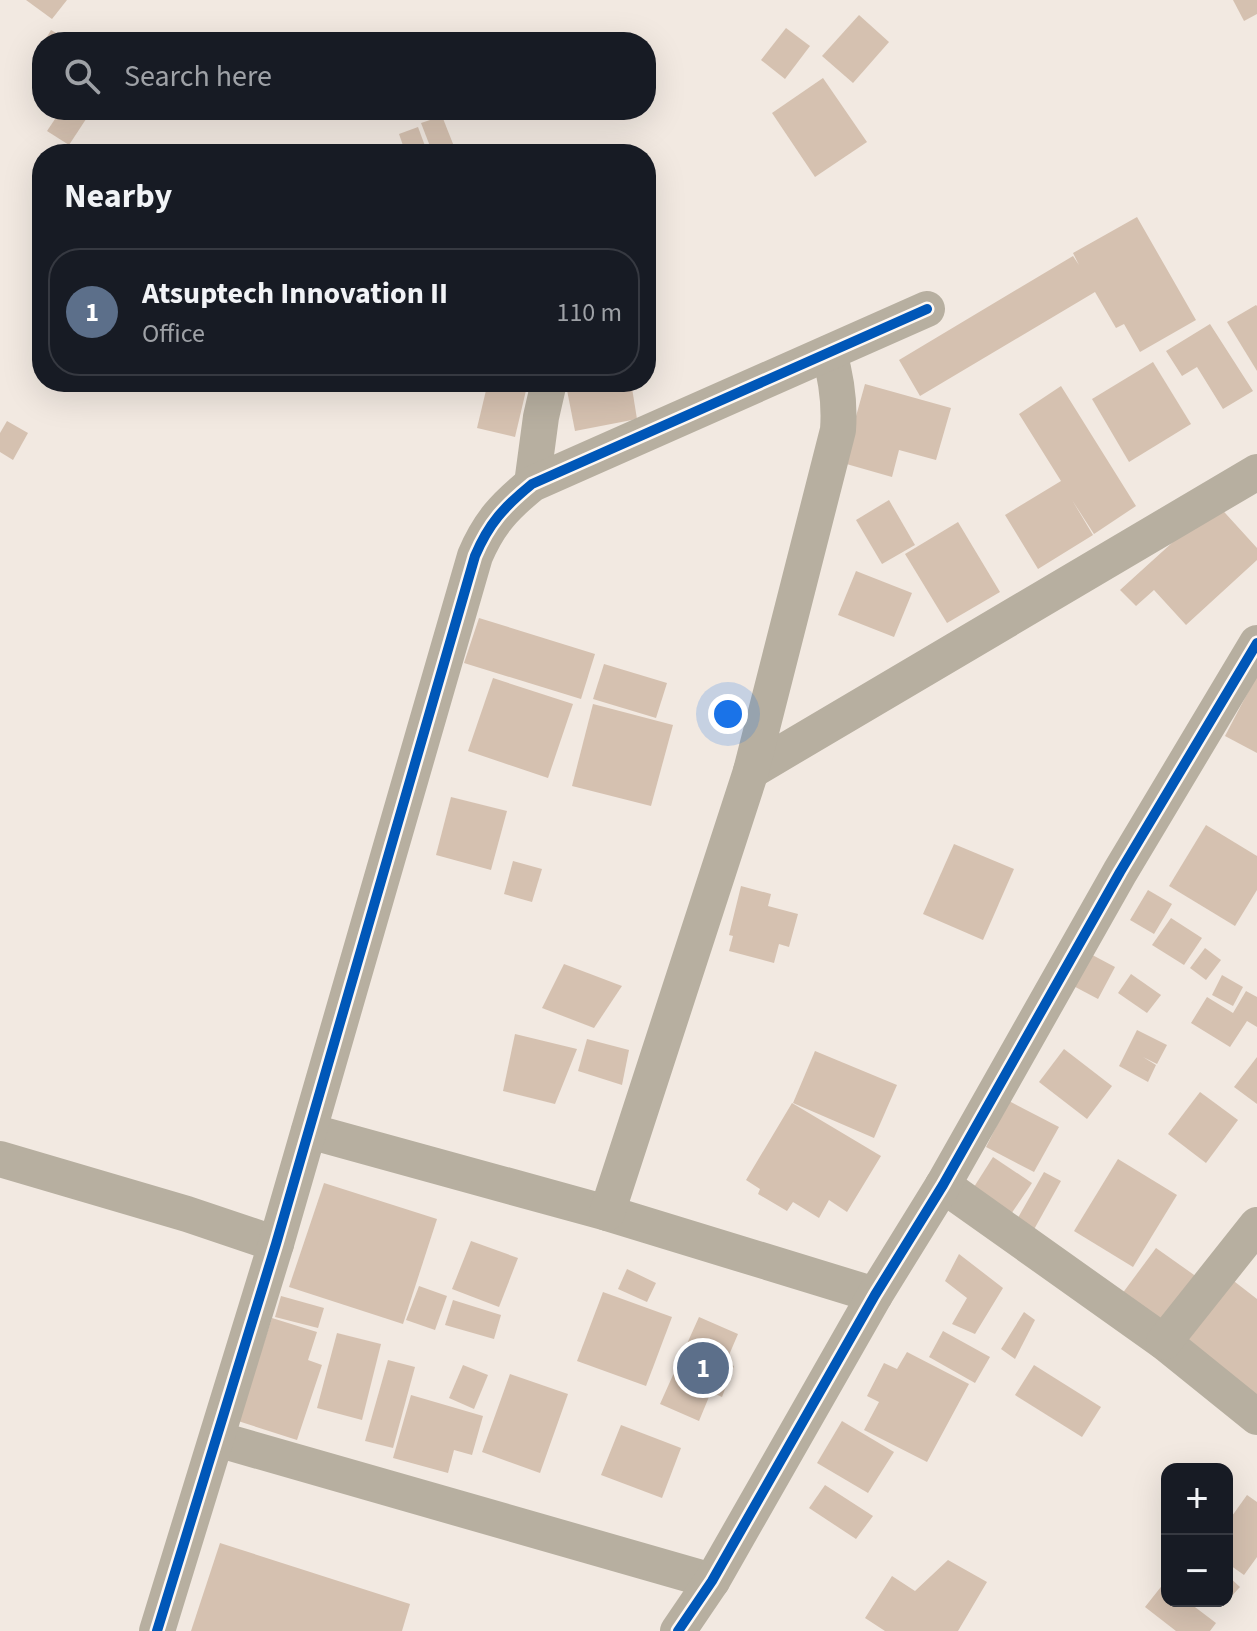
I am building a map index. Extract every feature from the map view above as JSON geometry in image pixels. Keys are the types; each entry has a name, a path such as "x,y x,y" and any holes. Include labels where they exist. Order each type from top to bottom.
{"street":[{"path":"157,1631 276,1244 475,556 486,531 505,507 532,484 927,309"},
{"path":"607,1213 751,771 838,430 840,404 829,353"},
{"path":"532,484 547,392"},
{"path":"751,771 1257,472"},
{"path":"678,1631 712,1581 875,1295 943,1185 1120,872 1257,643"},
{"path":"309,1131 607,1213 875,1295"},
{"path":"0,1159 187,1214 276,1244"},
{"path":"943,1185 1164,1342 1257,1417"},
{"path":"1164,1342 1257,1225"},
{"path":"217,1439 712,1581"}],"building":[{"path":"26,0 67,0 52,19"},
{"path":"1233,0 1257,0 1257,14 1244,21"},
{"path":"859,15 889,42 853,83 822,56"},
{"path":"786,28 810,46 785,79 761,60"},
{"path":"823,78 867,142 815,177 772,113"},
{"path":"54,120 85,120 70,144 47,131"},
{"path":"444,120 453,144 429,144 421,123"},
{"path":"418,127 424,144 402,144 399,134"},
{"path":"1137,217 1196,320 1140,352 1124,324 1116,328 1095,292 920,396 899,360 1073,256 1079,265 1073,253"},
{"path":"1257,306 1257,371 1227,322"},
{"path":"1210,324 1253,391 1223,409 1197,367 1182,376 1166,351"},
{"path":"1153,362 1191,424 1129,462 1092,399"},
{"path":"865,384 951,408 936,460 899,450 892,477 843,463"},
{"path":"1061,386 1136,506 1094,534 1072,500 1093,535 1038,569 1005,515 1061,481 1019,414"},
{"path":"486,392 526,392 515,437 477,428"},
{"path":"567,392 633,392 637,419 575,431"},
{"path":"7,421 28,433 13,460 0,452 0,433"},
{"path":"889,500 915,545 882,564 856,520"},
{"path":"1216,503 1257,548 1257,560 1186,625 1154,590 1136,606 1120,590"},
{"path":"958,522 1000,592 947,623 905,554"},
{"path":"856,571 912,593 894,637 838,615"},
{"path":"479,618 595,654 581,699 464,663"},
{"path":"604,664 667,683 656,718 593,699"},
{"path":"1257,675 1257,753 1225,736"},
{"path":"493,678 573,704 548,778 468,751"},
{"path":"593,704 673,725 651,806 572,786"},
{"path":"451,797 507,811 491,870 436,855"},
{"path":"1206,825 1257,856 1257,890 1235,926 1169,886"},
{"path":"954,844 1014,869 983,940 923,914"},
{"path":"513,861 542,869 532,902 504,894"},
{"path":"741,886 771,894 768,906 798,914 789,947 779,944 774,963 729,951 733,936 729,935"},
{"path":"1148,890 1172,904 1154,934 1130,920"},
{"path":"1171,918 1202,938 1184,965 1152,945"},
{"path":"1205,948 1221,960 1206,980 1190,968"},
{"path":"1081,949 1115,967 1098,999 1064,981"},
{"path":"564,964 622,986 594,1028 542,1008"},
{"path":"1131,974 1161,995 1147,1013 1118,993"},
{"path":"1222,975 1243,987 1233,1006 1212,995"},
{"path":"1246,991 1257,997 1257,1027 1247,1021 1230,1047 1191,1023 1207,997 1233,1013"},
{"path":"1137,1030 1167,1045 1157,1064 1143,1057 1156,1065 1148,1082 1119,1066"},
{"path":"515,1034 577,1049 555,1104 503,1091"},
{"path":"587,1039 629,1050 622,1085 578,1071"},
{"path":"1064,1049 1112,1086 1087,1119 1039,1082"},
{"path":"815,1051 897,1085 874,1138 793,1103"},
{"path":"1257,1057 1257,1104 1234,1087"},
{"path":"1200,1092 1238,1120 1206,1163 1168,1134"},
{"path":"1009,1101 1059,1127 1034,1172 986,1147"},
{"path":"792,1103 881,1156 847,1212 829,1200 819,1218 793,1202 787,1211 758,1194 760,1189 746,1180"},
{"path":"993,1157 1032,1183 1005,1223 967,1198"},
{"path":"1118,1159 1177,1195 1133,1267 1074,1231"},
{"path":"1044,1172 1061,1181 1032,1233 1015,1223"},
{"path":"324,1183 437,1219 403,1324 289,1287"},
{"path":"471,1241 518,1258 499,1307 452,1289"},
{"path":"1156,1248 1197,1277 1162,1324 1122,1294"},
{"path":"959,1254 1003,1288 975,1334 952,1324 967,1298 945,1281"},
{"path":"627,1269 656,1283 647,1302 618,1289"},
{"path":"1226,1275 1257,1299 1257,1403 1175,1341"},
{"path":"419,1286 447,1296 435,1330 406,1320"},
{"path":"603,1292 672,1317 646,1386 577,1361"},
{"path":"281,1296 324,1308 318,1328 275,1317"},
{"path":"453,1300 501,1315 494,1339 445,1325"},
{"path":"1024,1312 1035,1320 1015,1359 1001,1349"},
{"path":"699,1317 738,1334 726,1362 734,1366 722,1397 711,1392 699,1421 660,1404"},
{"path":"272,1318 317,1332 308,1360 322,1365 297,1440 238,1421"},
{"path":"943,1331 990,1357 975,1383 929,1357"},
{"path":"337,1333 381,1344 362,1420 317,1408"},
{"path":"907,1352 969,1384 927,1462 864,1430 879,1402 867,1396 884,1363 897,1369"},
{"path":"388,1360 415,1367 393,1448 365,1441"},
{"path":"463,1365 488,1375 474,1409 449,1398"},
{"path":"1034,1365 1101,1407 1082,1437 1015,1395"},
{"path":"510,1374 568,1394 540,1473 482,1452"},
{"path":"411,1395 483,1416 472,1455 454,1450 448,1473 393,1458"},
{"path":"842,1421 894,1452 868,1493 817,1463"},
{"path":"621,1425 681,1448 662,1498 601,1475"},
{"path":"825,1485 873,1516 856,1539 809,1508"},
{"path":"1247,1495 1257,1502 1257,1557 1244,1575 1233,1567 1233,1515"},
{"path":"220,1543 410,1604 402,1631 191,1631"},
{"path":"948,1560 987,1582 958,1631 885,1631 865,1618 892,1576 915,1591"},
{"path":"1233,1581 1240,1587 1233,1595"},
{"path":"1161,1587 1161,1607 1195,1607 1216,1623 1210,1631 1176,1631 1145,1607"}],"cycle path":[{"path":"157,1631 276,1244 475,556 486,534 505,508 532,484 927,309"},
{"path":"678,1631 712,1581 875,1295 943,1185 1120,872 1257,643"}],"place":[{"name":"Atsuptech Innovation II","path":"703,1368"}]}
